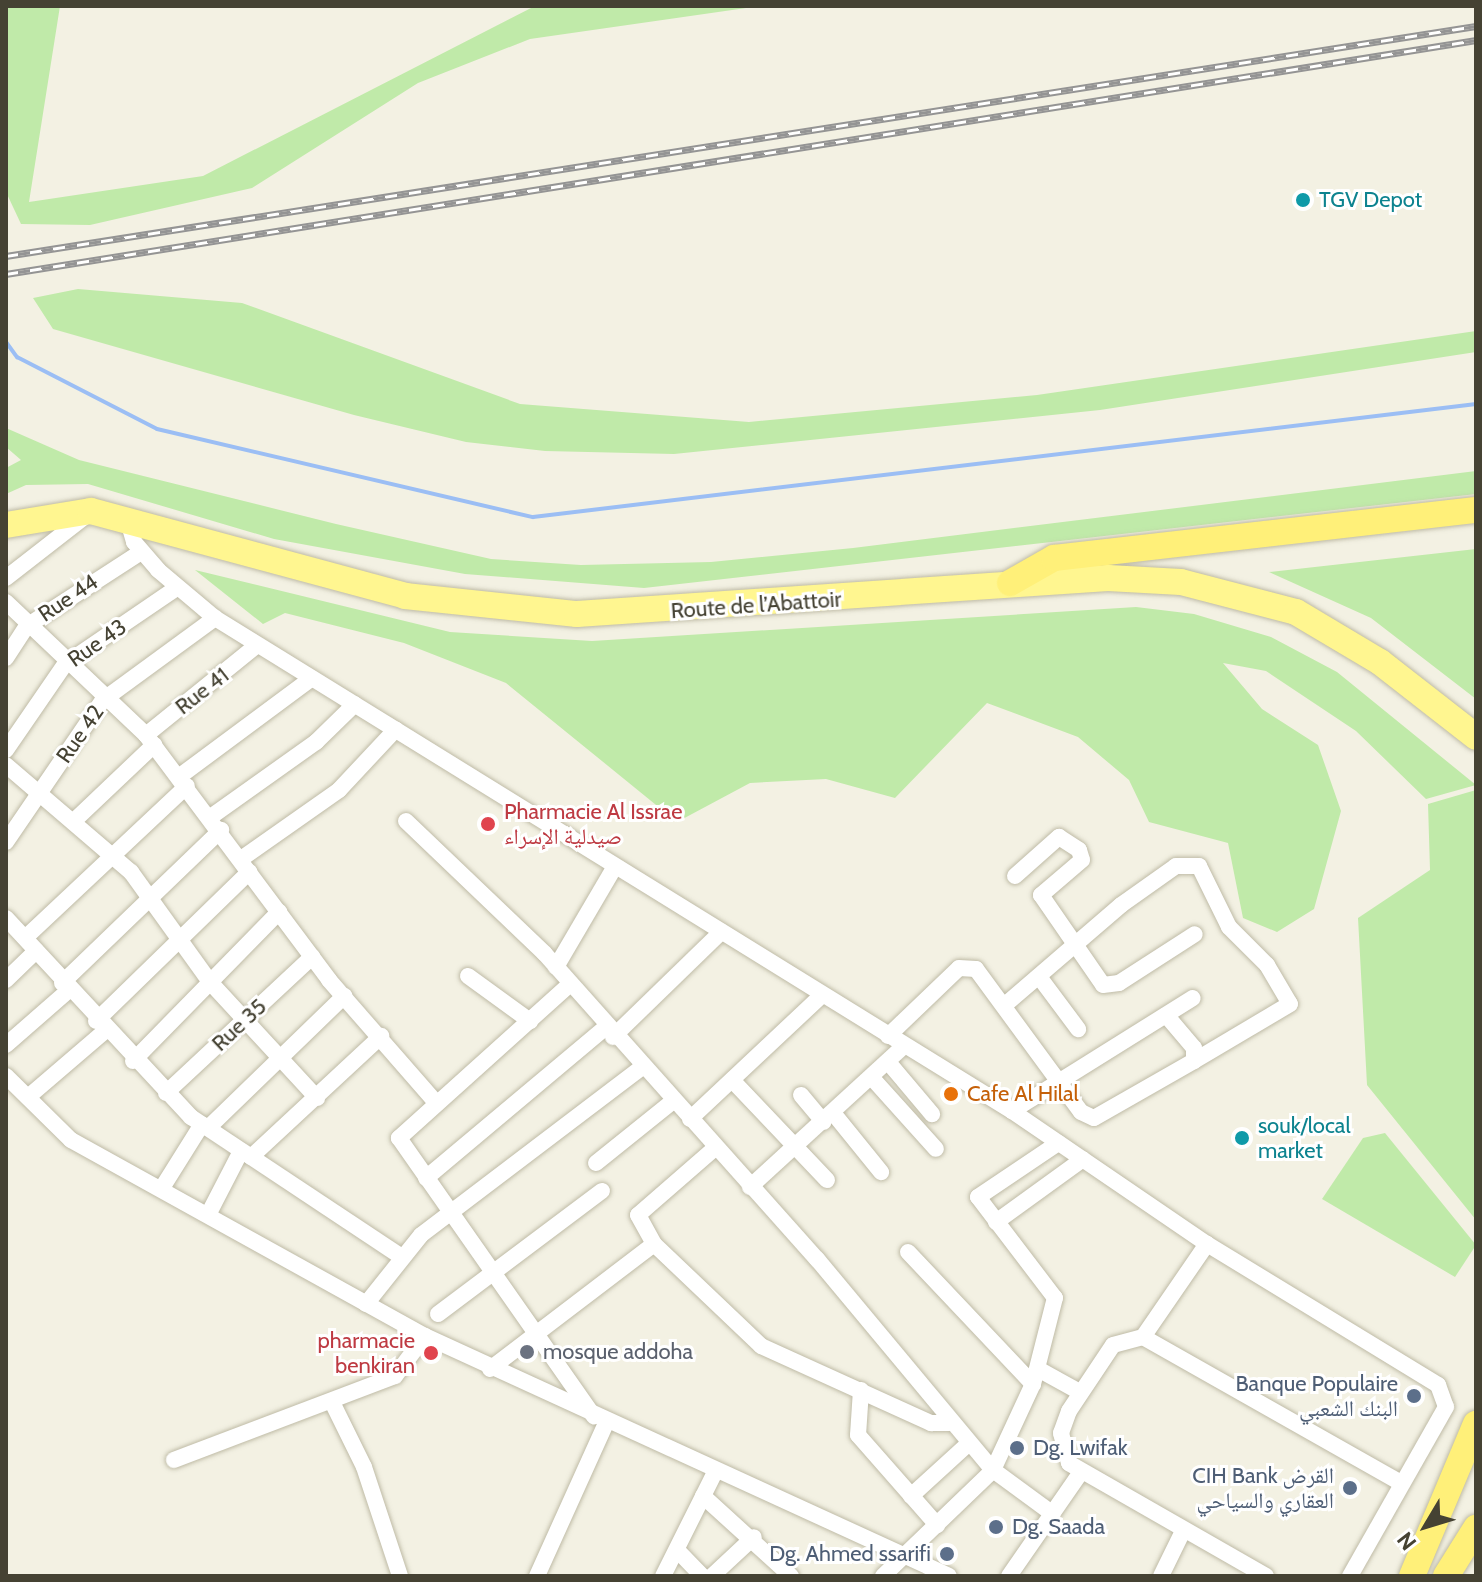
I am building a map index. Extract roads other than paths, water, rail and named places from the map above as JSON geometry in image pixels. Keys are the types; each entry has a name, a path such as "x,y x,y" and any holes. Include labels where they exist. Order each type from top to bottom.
{"highway":[{"path":"1010,583 1054,558 1476,510"},
{"path":"1413,1576 1476,1424"},
{"path":"1413,1576 1476,1467"},
{"path":"1446,1576 1476,1528"}],"main road":[{"name":"Route de l’Abattoir","path":"6,525 91,511 405,596 577,614 1108,578 1247,595 1337,635 1476,737"}],"street":[{"path":"6,578 91,511"},
{"path":"128,521 141,552 175,589 215,618 822,995 893,1031 904,1046 1012,1111 1207,1244 1446,1394 1446,1407 1350,1576"},
{"name":"Rue 44","path":"6,658 27,626 141,552"},
{"name":"Rue 43","path":"6,750 65,664 175,589"},
{"path":"6,602 65,664 150,740 216,823 312,957 437,1104"},
{"name":"Rue 42","path":"6,842 103,700 215,618"},
{"name":"Rue 41","path":"76,819 150,740 257,645"},
{"path":"6,980 31,945 184,781 312,678"},
{"path":"6,1045 65,987 216,823 316,742 355,704"},
{"path":"28,1097 101,1026 245,866 339,790 396,729"},
{"path":"6,765 76,819 115,854 150,892 210,982 317,1098"},
{"path":"406,821 556,967 609,1033 750,1187 968,1444 993,1470 1053,1514"},
{"path":"1015,876 1067,836 1082,860 1041,895 1106,985 1195,934"},
{"path":"893,1031 965,966 981,972 1081,1112 1094,1118 1290,1004 1267,965 1229,927 1199,866 1176,866 1073,939 1040,978 1006,1004"},
{"path":"556,967 614,868"},
{"path":"133,1061 279,912"},
{"path":"6,918 65,987 166,1093 205,1126 399,1255"},
{"path":"426,1178 609,1033 721,932"},
{"name":"Rue 35","path":"166,1093 312,957"},
{"path":"468,976 530,1021"},
{"path":"1040,978 1078,1029"},
{"path":"569,985 399,1138 600,1420"},
{"path":"690,1119 822,995"},
{"path":"162,1188 205,1126 344,996"},
{"path":"1012,1111 1193,998"},
{"path":"1166,1015 1194,1048 1194,1061"},
{"path":"209,1213 246,1154 317,1098 381,1036"},
{"path":"750,1187 873,1079 904,1046"},
{"path":"889,1063 932,1114"},
{"path":"366,1304 399,1255 451,1211 642,1067"},
{"path":"7,1077 71,1140 209,1213 425,1336 600,1420 949,1576"},
{"path":"873,1079 936,1149"},
{"path":"732,1080 799,1145 827,1180"},
{"path":"801,1095 829,1118 881,1172"},
{"path":"596,1163 673,1101"},
{"path":"883,1576 993,1470 1035,1376 1055,1298 996,1222 980,1194 1058,1143"},
{"path":"715,1148 638,1215 654,1244 747,1337 931,1423 949,1423"},
{"path":"996,1222 1083,1159"},
{"path":"438,1314 602,1191"},
{"path":"490,1369 536,1330 654,1244"},
{"path":"1207,1244 1143,1337 1113,1345 1078,1391 1061,1433 1079,1475 1266,1576"},
{"path":"908,1252 1035,1376 1078,1391"},
{"path":"174,1460 333,1404 405,1369 425,1336"},
{"path":"1143,1337 1401,1483"},
{"path":"861,1390 858,1435 937,1525"},
{"path":"333,1404 364,1467 400,1576"},
{"path":"537,1576 600,1420"},
{"path":"911,1496 968,1444"},
{"path":"663,1576 715,1472"},
{"path":"1009,1576 1079,1475"},
{"path":"703,1496 754,1537 791,1576"},
{"path":"1161,1576 1183,1531"},
{"path":"712,1576 754,1537"},
{"path":"677,1550 702,1576"}],"waterway":[{"path":"6,342 17,357 157,429 533,517 1476,404"}],"railway":[{"path":"6,256 1476,26"},
{"path":"6,274 1476,40"}],"place":[{"name":"TGV Depot","path":"1303,200"},
{"name":"Pharmacie Al Issrae صيدلية الإسراء","path":"488,824"},
{"name":"Cafe Al Hilal","path":"951,1094"},
{"name":"souk/local market","path":"1242,1138"},
{"name":"mosque addoha","path":"527,1352"},
{"name":"pharmacie benkiran","path":"431,1353"},
{"name":"Banque Populaire البنك الشعبي","path":"1414,1396"},
{"name":"Dg. Lwifak","path":"1017,1448"},
{"name":"CIH Bank القرض العقاري والسياحي","path":"1350,1488"},
{"name":"Dg. Saada","path":"996,1527"},
{"name":"Dg. Ahmed ssarifi","path":"947,1554"}]}
